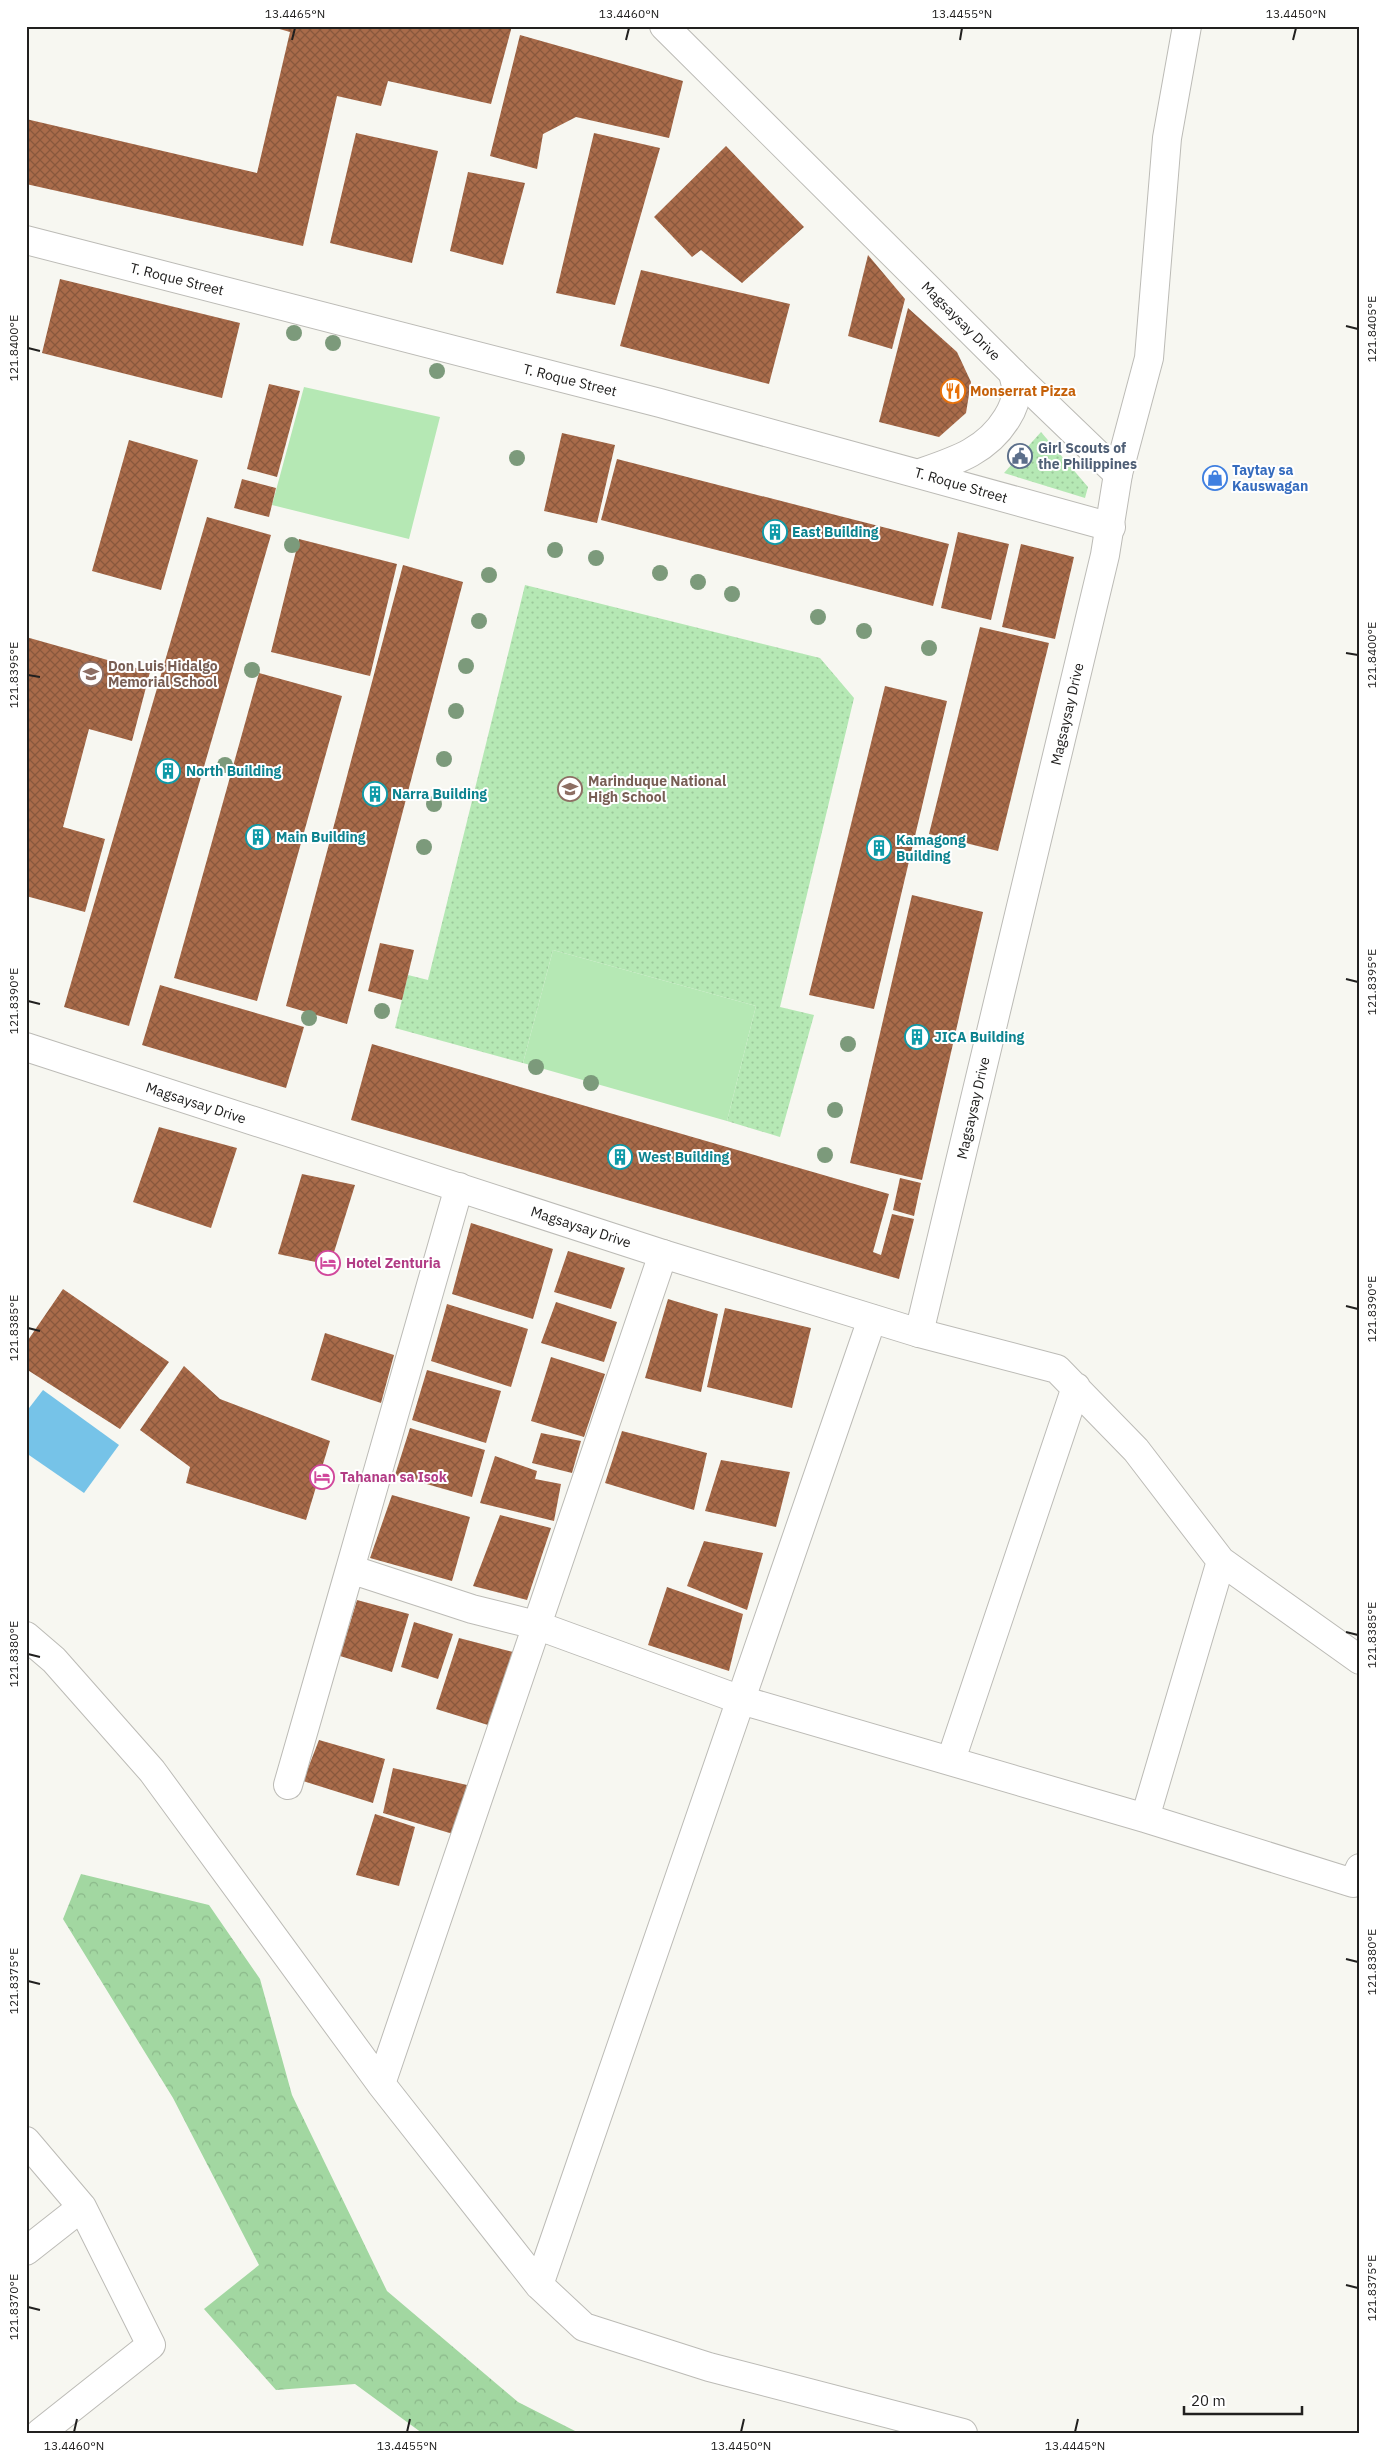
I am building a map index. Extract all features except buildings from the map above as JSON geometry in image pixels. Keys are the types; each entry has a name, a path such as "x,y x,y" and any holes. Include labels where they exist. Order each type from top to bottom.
{"street":[{"name":"Magsaysay Drive","path":"26,1047 663,1254 919,1332 1111,527 1118,474 1013,373 664,26"},
{"path":"1118,474 1149,358 1167,138 1187,26"},
{"name":"T. Roque Street","path":"26,240 650,400 1111,527"},
{"path":"920,473 963,458 984,445 1001,427 1014,406 1016,392 1013,373"},
{"path":"288,1785 459,1187"},
{"path":"381,2084 663,1254"},
{"path":"539,2285 872,1319"},
{"path":"919,1332 1057,1369 1136,1450 1221,1561 1360,1660"},
{"path":"951,1760 1076,1387"},
{"path":"1145,1818 1221,1561"},
{"path":"350,1570 472,1609 536,1625 741,1700 1357,1879"},
{"path":"26,1636 54,1660 152,1771 381,2084 539,2285 584,2328 709,2367 963,2433"},
{"path":"26,2141 82,2207 151,2344 40,2433"},
{"path":"26,2251 82,2207"}],"green space":[{"path":"304,387 440,417 409,539 272,505"},
{"path":"1041,432 1088,487 1085,498 1004,473"},
{"path":"525,585 820,658 854,698 780,1007 814,1015 780,1137 727,1121 756,1006 553,950 523,1063 395,1028 408,975 428,980"},
{"path":"553,950 756,1006 727,1121 523,1063"},
{"path":"81,1874 209,1905 260,1979 292,2095 387,2291 518,2402 579,2433 422,2433 355,2384 276,2390 204,2309 259,2265 173,2098 63,1919"}],"water":[{"path":"43,1390 119,1445 84,1493 26,1453 26,1412"}],"place":[{"name":"Monserrat Pizza","path":"953,391"},
{"name":"Girl Scouts of the Philippines","path":"1020,456"},
{"name":"Taytay sa Kauswagan","path":"1215,478"},
{"name":"East Building","path":"775,532"},
{"name":"Don Luis Hidalgo Memorial School","path":"91,674"},
{"name":"North Building","path":"168,771"},
{"name":"Marinduque National High School","path":"570,789"},
{"name":"Narra Building","path":"375,794"},
{"name":"Main Building","path":"258,837"},
{"name":"Kamagong Building","path":"879,848"},
{"name":"JICA Building","path":"917,1037"},
{"name":"West Building","path":"620,1157"},
{"name":"Hotel Zenturia","path":"328,1263"},
{"name":"Tahanan sa Isok","path":"322,1477"}]}
